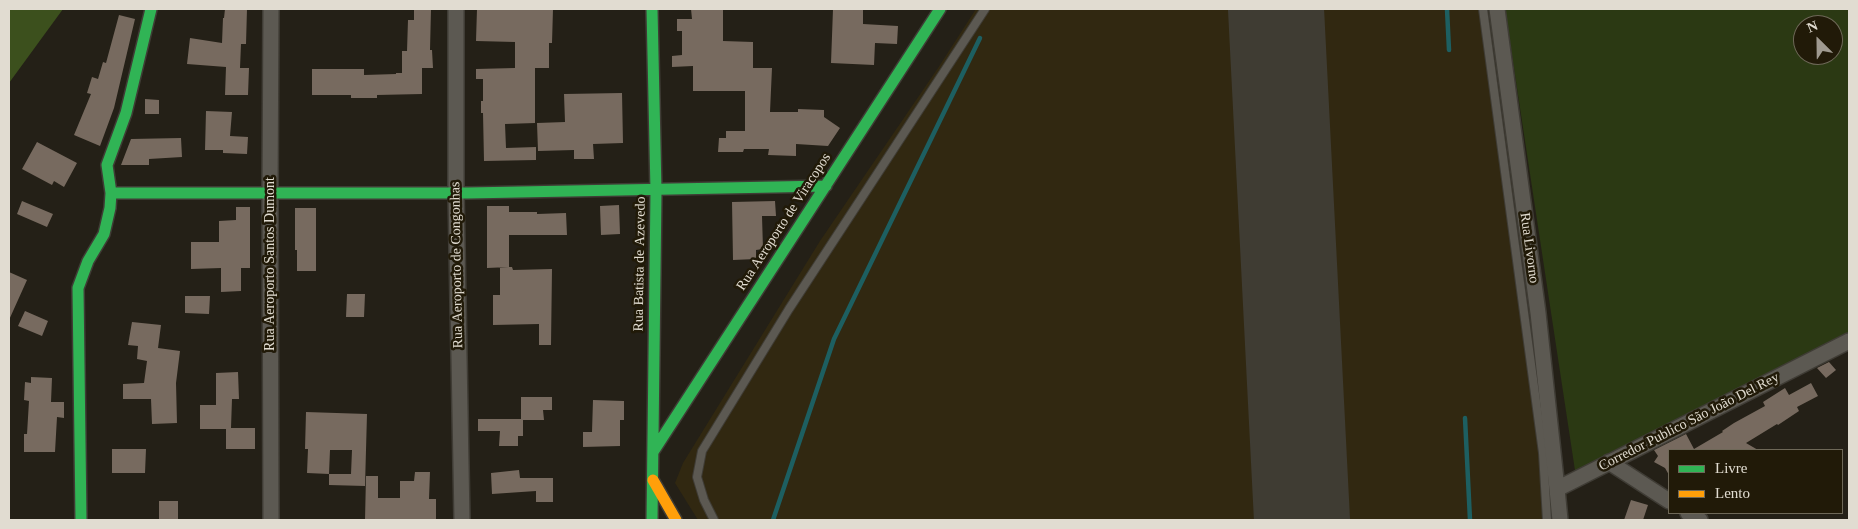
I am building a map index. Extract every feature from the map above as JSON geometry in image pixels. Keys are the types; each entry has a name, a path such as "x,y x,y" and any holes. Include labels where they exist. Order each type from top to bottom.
{"street":[{"path":"81,520 78,288 88,260 104,234 110,208 111,193 107,165 126,113 151,9"},
{"name":"Rua Aeroporto Santos Dumont","path":"271,520 270,195 272,9"},
{"name":"Rua Aeroporto de Congonhas","path":"456,9 456,193 462,520"},
{"name":"Rua Batista de Azevedo","path":"652,9 656,191 652,520"},
{"name":"Rua Aeroporto de Viracopos","path":"653,452 940,9"},
{"name":"Rua Livorno","path":"1497,9 1538,313 1557,489"},
{"path":"111,193 270,195 656,191 826,186"},
{"name":"Corredor Publico São João Del Rey","path":"1557,489 1849,341"},
{"path":"1609,462 1668,500"},
{"path":"652,479 676,520"},
{"path":"1557,489 1560,520"}],"lane":[{"path":"714,520 704,500 697,477 702,451 789,309 985,9"},
{"path":"1483,9 1543,453 1547,520"}],"shaded area":[{"path":"976,9 1488,9 1546,440 1553,520 698,520 675,483 683,463 820,241"}],"green space":[{"path":"9,9 63,9 9,83"},
{"path":"1505,9 1849,9 1849,341 1576,477"}],"building":[{"path":"225,9 247,9 246,44 241,44 240,68 249,68 248,95 225,95 226,67 187,64 190,38 222,43"},
{"path":"414,9 431,9 430,50 432,50 433,68 422,68 422,94 377,95 377,98 351,98 351,95 312,95 312,69 364,69 364,75 402,73 402,51 407,51 408,20 414,20"},
{"path":"477,9 553,9 552,43 549,43 549,68 535,68 535,123 505,124 506,148 536,147 536,160 484,161 483,113 481,113 483,79 476,79 476,69 515,68 515,42 476,41"},
{"path":"691,9 723,9 723,41 753,42 753,68 772,68 770,112 798,112 798,109 824,110 824,117 840,128 828,146 796,144 796,156 768,155 769,149 718,152 719,138 726,138 726,131 745,131 745,91 693,91 693,66 672,67 672,56 682,55 682,31 677,31 677,19 692,19"},
{"path":"833,9 863,9 863,24 898,26 897,44 875,43 874,65 831,63"},
{"path":"119,15 135,19 114,108 100,146 74,135 91,94 87,93 92,77 98,79 103,62 106,63"},
{"path":"622,93 623,143 593,144 594,159 574,159 574,150 538,151 537,123 565,122 564,94"},
{"path":"145,99 159,100 159,114 145,114"},
{"path":"206,111 232,112 230,136 248,137 247,154 223,153 223,150 205,150"},
{"path":"181,138 182,157 149,159 149,165 121,165 131,139"},
{"path":"37,142 77,163 64,187 54,181 52,185 22,169"},
{"path":"22,201 53,214 47,227 17,214"},
{"path":"775,201 776,216 762,216 763,249 756,250 756,259 733,260 732,202"},
{"path":"619,205 620,234 601,235 600,206"},
{"path":"487,206 509,206 509,212 537,212 537,214 566,213 567,235 509,235 509,267 487,268"},
{"path":"236,207 250,207 250,268 241,268 241,291 221,292 221,268 191,269 191,242 219,242 219,221 236,220"},
{"path":"295,208 316,208 316,271 297,271"},
{"path":"500,267 512,267 513,270 552,269 551,345 539,345 539,324 493,325 493,295 500,295"},
{"path":"9,272 27,280 9,320"},
{"path":"347,294 365,294 364,317 346,317"},
{"path":"185,296 210,296 209,314 185,313"},
{"path":"25,311 48,321 42,336 18,326"},
{"path":"132,322 161,325 158,348 180,351 176,383 177,423 152,424 151,399 123,399 123,384 144,383 147,361 137,359 138,346 128,345"},
{"path":"1829,362 1836,370 1826,378 1817,368"},
{"path":"238,372 239,399 232,399 231,428 255,428 255,449 226,449 226,429 200,429 200,405 216,405 216,373"},
{"path":"31,377 52,378 51,402 64,402 64,418 57,417 55,452 24,452 24,434 27,434 29,401 24,400 25,382 31,383"},
{"path":"1811,383 1818,396 1797,407 1799,411 1778,425 1746,443 1756,449 1694,449 1723,432 1734,423 1765,406 1763,402 1785,388 1789,395"},
{"path":"521,397 552,397 552,410 543,410 544,420 523,420 523,436 518,436 518,446 499,446 500,431 478,431 478,419 521,419"},
{"path":"593,400 624,401 624,420 620,420 620,446 583,447 583,432 592,432"},
{"path":"306,412 367,414 365,486 329,485 329,474 307,473 308,449 305,449","holes":["330,450 352,450 351,474 329,474"]},
{"path":"1686,434 1694,449 1668,449 1668,473 1665,468 1654,462 1658,456 1654,450"},
{"path":"112,449 146,449 145,473 112,473"},
{"path":"519,470 520,478 553,478 553,502 536,502 536,491 492,494 491,473"},
{"path":"415,472 430,472 429,499 436,499 436,520 365,520 366,476 378,476 378,498 400,498 400,481 414,481"},
{"path":"1631,500 1648,505 1643,520 1624,520"},
{"path":"159,501 178,501 178,520 159,520"}],"waterway":[{"path":"1447,9 1449,50"},
{"path":"773,520 834,339 980,38"},
{"path":"1465,418 1470,520"}],"runway":[{"path":"1276,9 1302,520"}],"traffic: fast":[{"path":"81,520 78,288 88,261 104,234 110,208 111,193 107,165 126,113 151,9"},
{"path":"652,9 656,191 652,520"},
{"path":"653,452 940,9"},
{"path":"111,193 468,193 826,186"}],"traffic: slow":[{"path":"653,480 676,520"}]}
